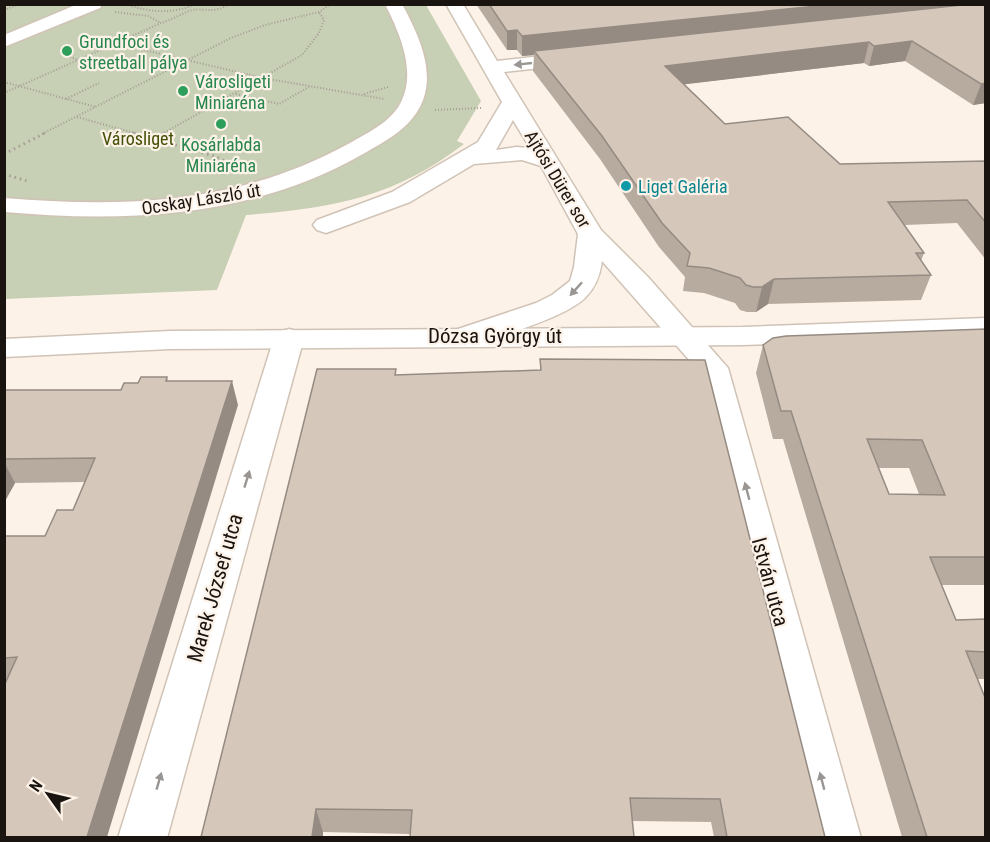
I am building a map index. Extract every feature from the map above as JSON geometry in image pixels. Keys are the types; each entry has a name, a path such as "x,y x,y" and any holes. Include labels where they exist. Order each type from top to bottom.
{"street":[{"path":"4,42 94,4"},
{"name":"Ocskay László út","path":"4,205 70,210 129,210 206,202 263,190 324,167 374,138 404,114 417,83 416,63 403,21 393,4"},
{"name":"Ajtósi Dürer sor","path":"454,4 591,234 685,336"},
{"path":"493,67 597,56"},
{"path":"326,225 401,197 487,146 512,102"},
{"path":"470,156 480,159 521,153 532,154 550,162"},
{"path":"465,336 547,309 567,298 582,285 588,264 591,234"},
{"name":"Dózsa György út","path":"4,348 289,338 685,336 986,327"},
{"name":"István utca","path":"685,336 713,368 720,389 837,837"},
{"name":"Marek József utca","path":"142,837 289,338"}],"path":[{"path":"4,10 20,4"},
{"path":"126,4 151,11 188,9 218,11 226,9 229,4"},
{"path":"4,93 161,23 178,18 197,4"},
{"path":"4,154 247,32 320,12 332,4"},
{"path":"112,11 148,16 161,23"},
{"path":"154,139 305,52 319,33 324,20 320,12"},
{"path":"116,43 263,78 360,94"},
{"path":"70,57 78,60"},
{"path":"208,65 214,62"},
{"path":"227,69 233,66"},
{"path":"4,82 96,107"},
{"path":"65,99 99,83"},
{"path":"235,93 279,104 309,87"},
{"path":"234,99 242,95"},
{"path":"77,117 234,164 251,175 263,190"},
{"path":"163,141 169,138"}],"green space":[{"name":"Városliget","path":"4,5 426,5 481,101 457,141 464,144 412,177 361,197 334,204 246,215 217,290 5,299"}],"building":[{"path":"489,4 837,4 522,36 517,30 507,31"},
{"path":"986,4 986,83 981,84 912,41 874,46 869,42 665,66 725,124 788,117 840,164 986,161 986,223 967,200 888,202 924,253 916,253 931,275 774,279 762,287 753,287 746,285 740,278 709,268 687,266 690,253 662,223 602,136 534,51"},
{"path":"986,329 986,557 930,557 956,620 986,619 986,652 966,651 986,700 986,837 927,837 791,411 781,411 763,345 773,338","holes":["867,439 922,440 945,495 889,494"]},
{"path":"540,359 705,360 825,837 727,837 720,799 630,798 634,837 410,837 412,810 316,809 312,837 201,837 317,369 396,369 395,375 541,370"},
{"path":"141,377 167,377 166,381 232,381 87,837 4,837 4,686 17,657 4,658 4,536 45,536 57,510 73,510 95,458 4,459 4,390 121,390 124,383 138,383"}],"place":[{"name":"Grundfoci és streetball pálya","path":"67,51"},
{"name":"Városligeti Miniaréna","path":"183,91"},
{"name":"Kosárlabda Miniaréna","path":"221,124"},
{"name":"Liget Galéria","path":"626,186"}]}
